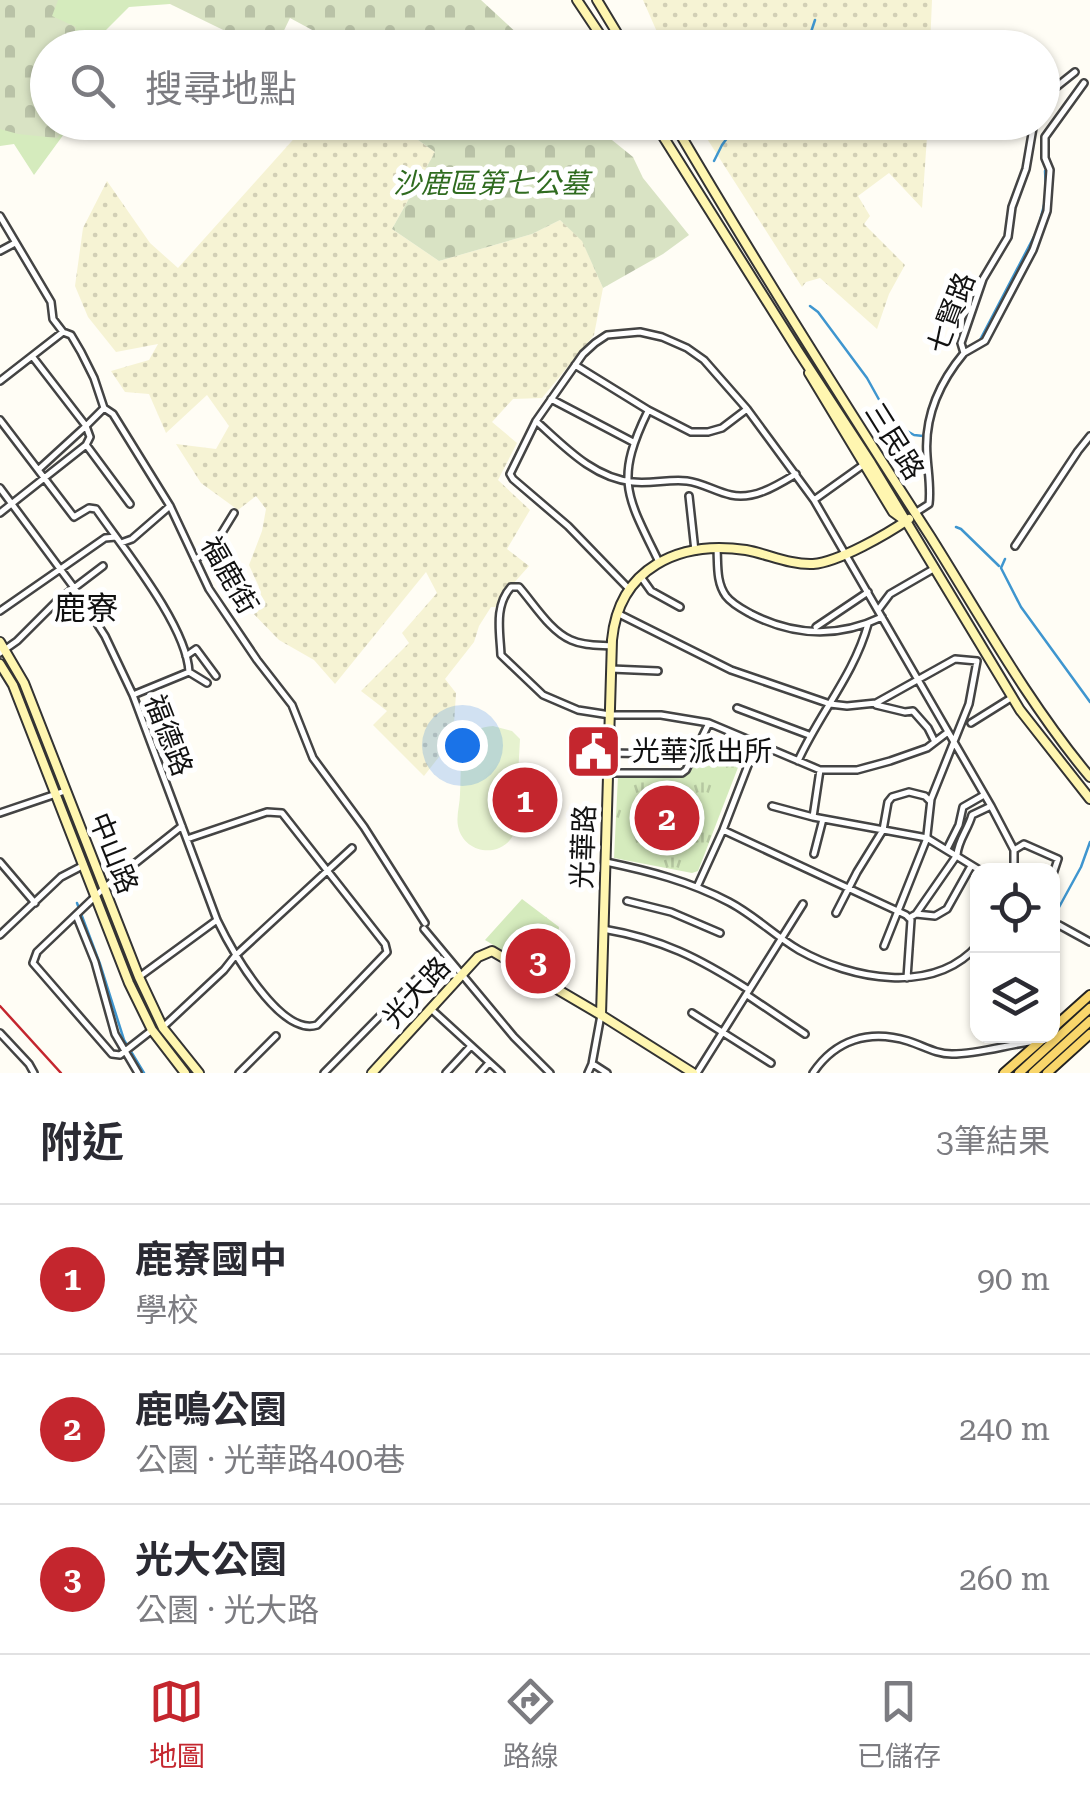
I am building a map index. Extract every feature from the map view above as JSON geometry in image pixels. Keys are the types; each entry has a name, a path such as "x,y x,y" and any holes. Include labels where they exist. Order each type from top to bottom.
{"main road":[{"path":"1060,1022 1090,995"},
{"path":"1018,1073 1090,1008"},
{"path":"1033,1073 1090,1021"},
{"path":"1047,1073 1090,1034"},
{"path":"1004,1073 1037,1043"}],"street":[{"path":"577,0 597,30"},
{"path":"598,0 616,30"},
{"path":"1060,84 1075,72"},
{"path":"1060,115 1084,83"},
{"name":"三民路","path":"665,140 818,378 1012,697 1090,799"},
{"name":"三民路","path":"684,140 998,647 1089,776"},
{"name":"七賢路","path":"915,514 928,504 930,494 926,452 932,406 964,353 962,343 983,279 1008,237 1012,207 1026,169 1031,140"},
{"path":"964,353 985,340 1032,250 1047,211 1050,170 1044,140"},
{"name":"福鹿街","path":"0,216 52,302 54,319 63,332 71,335 81,352 104,408 113,414 170,506 209,590 292,704 313,758 367,831 460,977 550,1073"},
{"path":"0,251 15,242"},
{"path":"752,278 763,270"},
{"path":"0,381 63,332"},
{"path":"629,590 568,526 510,474 536,421 583,354 607,335 640,332 662,337 704,360 796,474 991,806 1014,850 1014,863"},
{"name":"三民路","path":"798,351 863,465 893,512 906,522"},
{"path":"0,513 86,445 90,437 86,426 32,356"},
{"path":"575,366 691,432 722,428 747,409"},
{"path":"551,399 633,442"},
{"path":"38,470 104,408"},
{"path":"648,410 629,456 629,496 659,562"},
{"path":"0,420 74,517 88,508 96,510 121,543 162,604 186,656 189,672"},
{"path":"536,421 588,466 628,482 685,480 743,496 774,487 796,474"},
{"path":"1015,546 1090,436"},
{"path":"86,445 130,504"},
{"path":"814,500 863,465"},
{"name":"福德路","path":"0,488 106,636 217,920 235,956 262,993 298,1026 309,1028 318,1026 388,952 328,870"},
{"path":"689,496 694,551"},
{"path":"121,543 132,539 170,506"},
{"path":"196,560 215,544 234,513"},
{"name":"光華路","path":"601,1015 612,646 616,614 629,590 640,575 659,562 694,551 748,551 812,564 830,561 915,514"},
{"path":"0,612 105,538 116,537"},
{"path":"717,549 719,584 728,599 779,627 809,632 842,631 882,617"},
{"path":"2,648 17,641 57,601 103,566"},
{"path":"878,610 890,594 935,568"},
{"path":"640,575 651,592 680,607"},
{"path":"612,646 568,639 519,587 511,587 504,595 500,606 501,655 543,695 578,710 610,715 661,715 710,723 820,770 857,770 928,748 948,732"},
{"path":"816,627 868,592"},
{"path":"616,614 730,670 830,704 847,706 876,702 956,659 977,662 998,647"},
{"path":"798,762 809,735 842,685 868,624"},
{"name":"中山路","path":"2,648 24,683 84,865 129,983 152,1030 184,1073"},
{"path":"186,656 196,650 216,676"},
{"path":"884,946 927,838 930,802 969,704 977,662"},
{"name":"中山路","path":"0,664 104,888 139,978 164,1028 199,1073"},
{"path":"611,669 658,671"},
{"path":"132,695 189,672"},
{"path":"189,672 207,682"},
{"path":"971,723 1012,697"},
{"path":"871,703 886,709 913,711 935,742"},
{"path":"737,708 809,735"},
{"path":"608,773 682,773 710,723"},
{"path":"697,887 757,742"},
{"path":"608,753 672,754 690,762"},
{"path":"813,818 820,770"},
{"path":"1078,785 1089,776"},
{"path":"0,812 60,792"},
{"path":"836,913 883,830 892,797 909,792 926,796 930,802"},
{"path":"947,849 964,807 984,794"},
{"path":"772,806 813,818 927,838 970,864"},
{"path":"909,918 916,914 958,855 958,845 972,816 991,806"},
{"path":"187,839 275,811 282,813 328,870"},
{"path":"814,854 823,819"},
{"path":"182,826 104,888 37,952 33,963 112,1054 120,1055 152,1030 164,1028 352,848"},
{"path":"723,830 899,910 910,920 908,978"},
{"path":"1014,850 1024,844 1058,859 1057,863"},
{"path":"0,862 35,903"},
{"path":"606,862 697,887 734,904 814,958 868,976 908,978 939,971 970,953"},
{"path":"1,931 67,872 84,865"},
{"path":"916,914 936,916 946,908 970,868"},
{"path":"627,901 672,912 720,933"},
{"path":"588,1073 601,1015 695,1073 803,904"},
{"path":"76,915 95,962 115,1034 138,1073"},
{"path":"129,983 217,920"},
{"path":"1060,925 1090,942"},
{"path":"604,929 656,940 706,962 806,1034"},
{"name":"光大路","path":"372,1073 478,957 492,952 601,1015"},
{"path":"324,1073 437,958 460,977"},
{"path":"431,1009 500,1073"},
{"path":"692,1013 770,1063"},
{"path":"0,1033 34,1073"},
{"path":"238,1073 276,1036"},
{"path":"812,1073 825,1056 858,1037 908,1041 937,1054 1016,1043"},
{"path":"446,1073 472,1046"},
{"path":"480,1073 489,1063"},
{"path":"592,1064 607,1073"}],"shaded area":[{"path":"643,0 932,0 931,30 656,30"},
{"path":"293,140 418,140 435,152 392,229 439,261 532,234 560,220 582,240 603,288 594,335 542,398 513,399 492,422 517,443 498,480 530,510 507,549 529,566 503,595 498,607 491,607 474,642 445,679 456,693 453,739 424,776 373,725 387,711 361,691 409,643 402,633 437,593 426,572 335,684 314,660 279,640 247,607 259,587 249,565 266,509 256,496 238,510 201,483 176,444 216,449 229,426 207,395 166,433 149,394 125,392 111,371 149,360 158,344 116,352 88,317 75,286 83,228 107,181 150,243 178,268"},
{"path":"708,140 927,140 922,208 889,173 858,196 870,216 864,224 905,265 889,294 877,329 820,278 802,287"}],"green space":[{"path":"0,0 170,0 170,4 129,7 106,30 30,30 30,140 60,140 34,175 14,144 0,146"},
{"path":"0,0 58,0 52,16 76,27 30,30 30,135 0,129"},
{"path":"170,0 481,0 514,30 312,30 290,18 284,30 223,30 170,4"},
{"name":"沙鹿區第七公墓","path":"418,140 612,140 633,157 643,178 689,235 603,288 582,241 560,220 532,234 439,261 392,229 435,152"},
{"path":"493,726 512,731 520,739 515,831 503,846 485,850 468,843 457,818 466,741 481,728"},
{"path":"705,731 744,752 698,871 614,858 618,776 672,776 687,767"},
{"path":"522,899 559,927 554,982 485,940"}],"waterway":[{"path":"812,30 815,20"},
{"path":"714,161 726,140"},
{"path":"1045,171 1046,189"},
{"path":"980,340 1038,229 1046,197"},
{"path":"810,306 900,427 923,436"},
{"path":"956,527 999,566"},
{"path":"1005,559 1001,568 1021,607 1090,702"},
{"path":"1060,905 1090,842"},
{"path":"77,903 124,1040 144,1073"}],"railway":[{"path":"0,1006 61,1073"}],"place":[{"name":"光華派出所","path":"593,751"},
{"name":"鹿寮國中","path":"525,800"},
{"name":"鹿鳴公園","path":"667,818"},
{"name":"光大公園","path":"538,961"}],"district":[{"name":"鹿寮","path":"86,608"}]}
